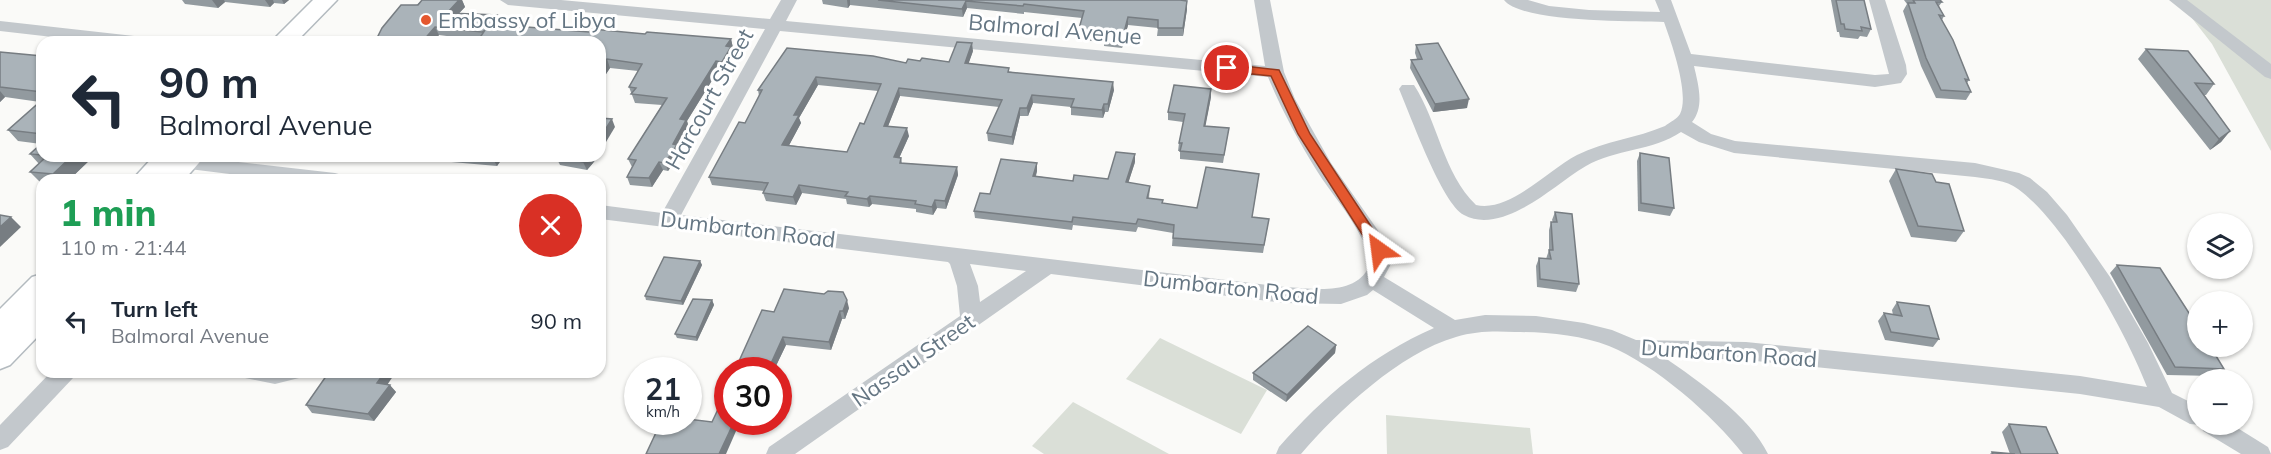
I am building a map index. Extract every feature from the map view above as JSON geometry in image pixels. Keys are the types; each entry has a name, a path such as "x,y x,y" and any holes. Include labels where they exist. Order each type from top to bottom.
{"main road":[{"path":"289,36 326,0"},
{"path":"309,36 344,0"},
{"path":"156,174 176,163"},
{"path":"0,327 36,291"},
{"path":"0,357 36,319"}],"street":[{"name":"Balmoral Avenue","path":"508,0 1275,72"},
{"name":"Harcourt Street","path":"668,220 789,0"},
{"path":"1262,0 1275,72 1304,134 1379,250 1380,266 1372,279 1452,329"},
{"path":"1408,89 1463,206 1478,213 1503,209 1526,199 1582,160 1598,152 1669,132 1682,124 1689,114 1692,104 1683,59 1666,8 1572,13 1535,8 1512,0"},
{"path":"1683,59 1875,81 1895,79 1898,74 1897,65 1876,0"},
{"path":"2177,0 2271,73"},
{"path":"0,26 89,36"},
{"path":"1682,124 1705,138 1734,147 1965,170 2007,177 2023,183 2054,214 2089,260 2149,364 2163,399"},
{"path":"176,163 278,174"},
{"name":"Dumbarton Road","path":"606,213 1317,297 1341,296 1360,289 1372,279"},
{"path":"954,254 963,269 969,291 970,321"},
{"name":"Nassau Street","path":"777,454 1048,266"},
{"name":"Dumbarton Road","path":"1287,454 1308,428 1363,380 1403,351 1452,329 1485,323 1536,324 1584,331 1612,338 1634,348 1746,351 2080,385 2163,399 2187,411"},
{"path":"1634,348 1678,378 1712,407 1757,454"},
{"path":"0,440 59,378"},
{"path":"2229,435 2260,454"}],"shaded area":[{"path":"2178,0 2271,0 2271,151 2212,44"},
{"path":"1160,338 1267,390 1241,434 1126,379"},
{"path":"1073,402 1169,454 1044,454 1032,446"},
{"path":"1386,415 1530,428 1533,454 1387,454"}],"building":[{"path":"422,0 459,0 447,13 497,15 490,24 589,32 592,29 731,39 726,46 731,47 722,62 716,61 680,119 686,120 673,144 677,145 665,163 659,162 649,178 627,177 636,160 628,159 667,98 631,94 636,88 629,87 642,64 606,60 606,36 481,36 485,30 482,32 435,27 427,36 378,36 401,5 418,5"},
{"path":"878,0 1187,1 1183,28 1158,28 1158,20 1128,17 1122,40 1104,39 1105,34 1078,32 1084,11 1024,4 1023,6 966,1 962,9"},
{"path":"1836,0 1864,0 1871,29 1861,27 1862,31 1845,29 1844,24 1841,24"},
{"path":"1913,0 1940,0 1942,2 1936,2 1944,16 1939,15 1953,40 1969,80 1965,79 1971,92 1941,90 1926,58 1908,3 1915,3"},
{"path":"957,42 972,43 965,63 1009,68 1008,72 1113,82 1108,104 1104,104 1102,110 1071,107 1074,99 1032,95 1027,108 1020,108 1012,137 987,133 1002,100 899,88 884,126 907,128 894,157 901,158 900,163 957,167 945,201 935,200 932,207 915,204 916,201 845,196 848,192 799,185 793,197 763,193 768,183 709,177 739,122 745,123 762,90 758,90 787,48 873,56 906,63 908,59 920,61 922,58 949,62","holes":["816,77 881,84 864,124 860,123 847,152 782,145 799,115 794,115"]},
{"path":"1438,43 1469,99 1435,104 1411,60 1422,59 1416,45"},
{"path":"2146,49 2188,51 2214,84 2195,83 2230,131 2219,139"},
{"path":"0,52 36,55 36,91 0,87"},
{"path":"1174,85 1211,89 1204,126 1229,128 1224,155 1180,151 1182,143 1179,143 1185,114 1168,112"},
{"path":"36,105 36,133 8,130"},
{"path":"606,118 612,119 606,128"},
{"path":"1116,152 1135,154 1126,182 1150,186 1147,198 1163,200 1162,203 1197,208 1206,167 1259,174 1252,217 1269,219 1264,245 1173,238 1174,225 1138,219 1136,224 1073,217 1072,222 974,211 980,193 990,194 1001,159 1037,163 1033,176 1073,181 1074,175 1108,179"},
{"path":"1640,153 1669,158 1674,208 1641,203"},
{"path":"41,162 66,162 53,174 30,172"},
{"path":"1896,169 1932,174 1936,182 1949,184 1964,231 1918,226"},
{"path":"1555,212 1572,214 1579,284 1540,279 1539,258 1551,259 1549,250 1553,250 1551,222 1557,222"},
{"path":"0,215 11,217 0,227"},
{"path":"664,257 700,261 681,301 645,296"},
{"path":"2117,265 2160,268 2187,310 2187,357 2217,357 2224,369 2175,367"},
{"path":"784,289 824,294 828,291 843,292 847,300 843,311 840,311 829,342 783,337 774,357 741,357 762,310 774,312"},
{"path":"693,299 712,300 696,337 675,334"},
{"path":"1897,302 1929,306 1939,339 1891,332 1884,313 1902,316"},
{"path":"1308,326 1336,345 1287,395 1253,373"},
{"path":"325,378 381,378 377,383 390,385 368,414 306,405"},
{"path":"714,418 714,435 728,435 719,454 646,454 655,435 702,435 702,421 712,422"},
{"path":"2009,424 2046,427 2058,454 2021,454"}],"place":[{"name":"Embassy of Libya","path":"426,20"}],"route":[{"path":"1227,68 1275,72 1304,134 1379,250"}]}
